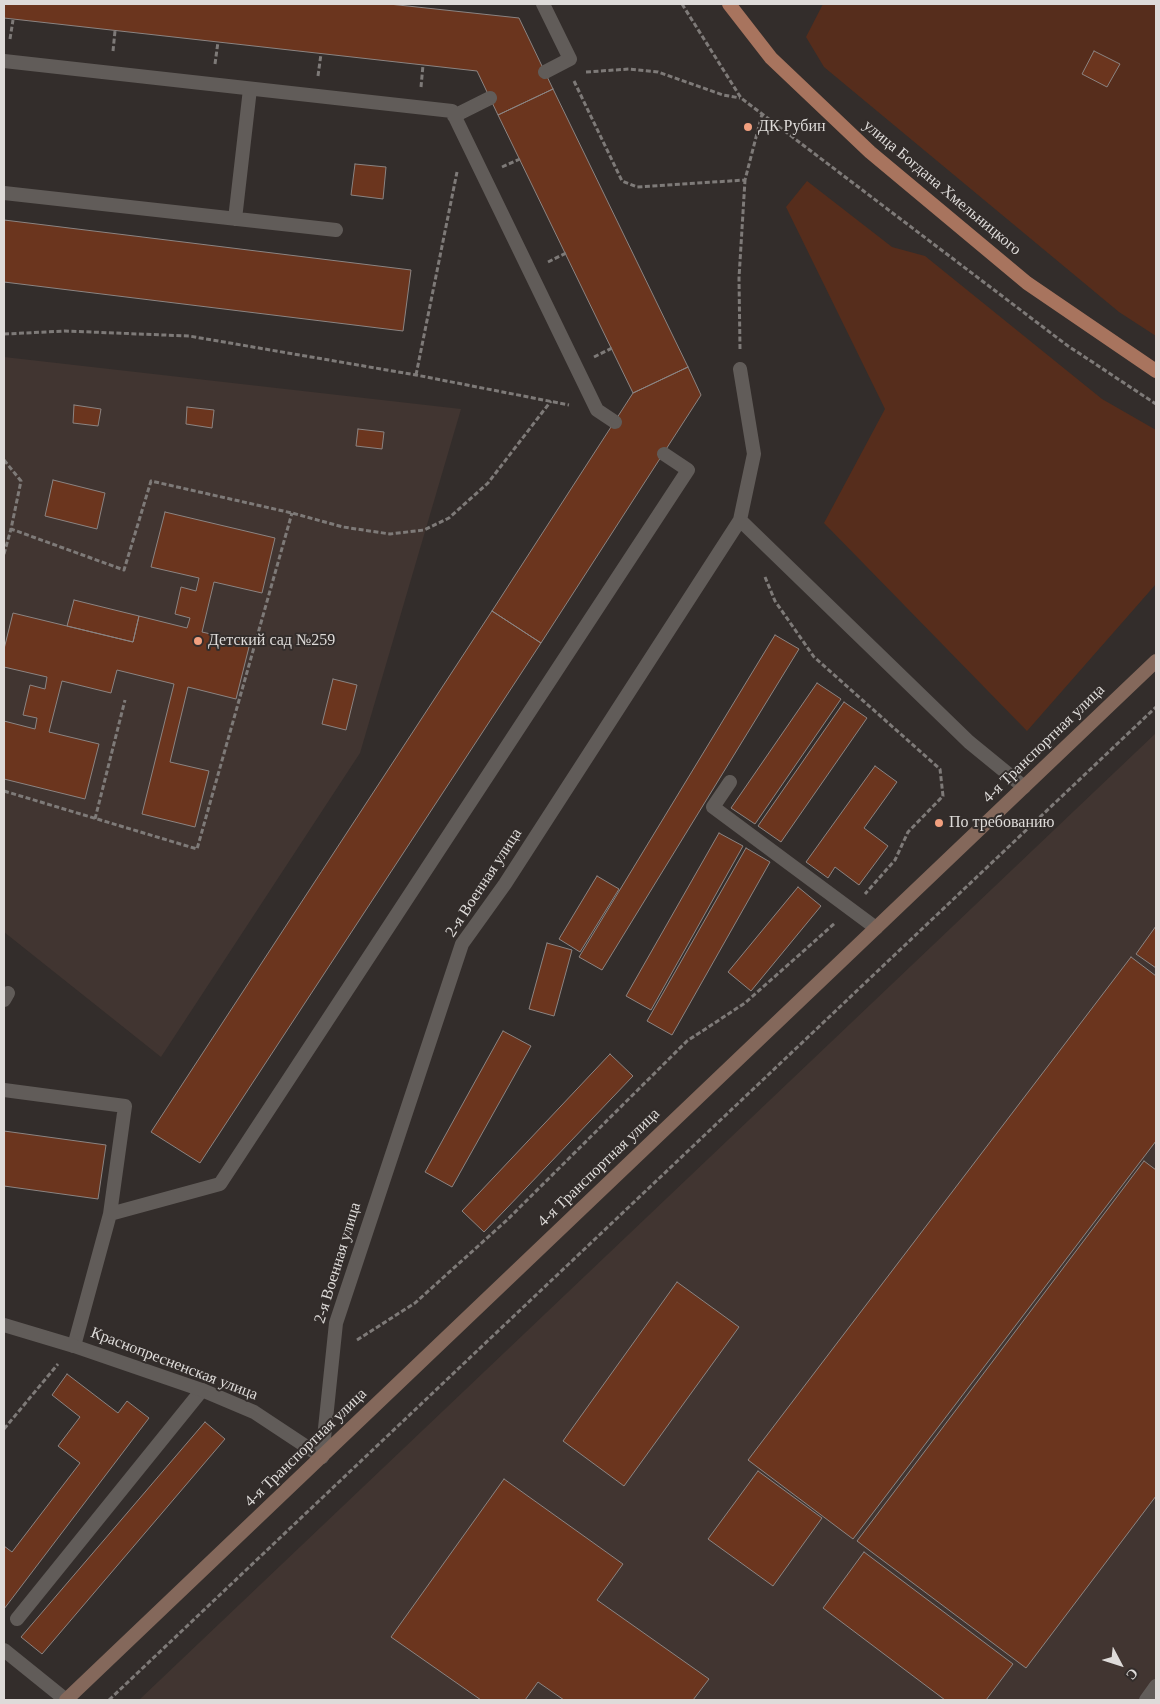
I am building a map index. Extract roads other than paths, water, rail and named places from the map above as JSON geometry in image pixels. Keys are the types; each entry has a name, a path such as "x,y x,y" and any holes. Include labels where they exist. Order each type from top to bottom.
{"main road":[{"name":"улица Богдана Хмельницкого","path":"729,4 771,58 870,152 1027,284 1156,371"},
{"name":"4-я Транспортная улица","path":"66,1700 1156,661"}],"street":[{"path":"543,4 570,59 545,72"},
{"path":"4,62 452,111 597,410 615,422"},
{"path":"235,219 250,89"},
{"path":"454,116 490,98"},
{"path":"4,193 336,230"},
{"name":"2-я Военная улица","path":"322,1456 336,1322 462,944 505,884 740,520 754,454 740,369"},
{"path":"110,1214 220,1184 688,470 664,454"},
{"path":"740,520 969,742 1024,787"},
{"path":"730,782 713,807 876,928"},
{"path":"4,1090 125,1106 110,1214 74,1346"},
{"name":"Краснопресненская улица","path":"4,1325 74,1346 202,1390 254,1412 322,1456"},
{"path":"17,1619 202,1390"},
{"path":"4,1650 66,1700"},
{"path":"1146,1700 1156,1686"}],"place":[{"name":"ДК Рубин","path":"748,127"},
{"name":"Детский сад №259","path":"198,641"},
{"name":"По требованию","path":"939,823"}]}
